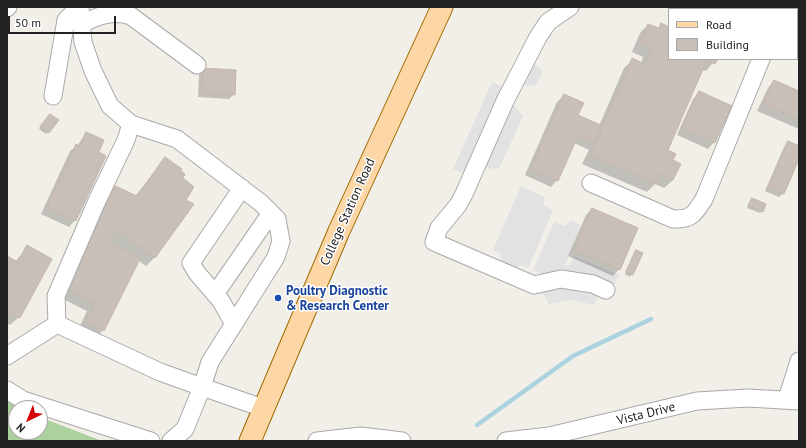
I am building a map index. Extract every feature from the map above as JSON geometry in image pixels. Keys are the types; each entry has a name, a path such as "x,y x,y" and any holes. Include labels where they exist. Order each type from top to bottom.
{"main road":[{"name":"College Station Road","path":"250,441 338,231 442,7"}],"lane":[{"path":"80,7 83,42 92,71 110,106 131,124 177,139 242,188 277,219 281,241 276,257 210,362 202,387 184,429 171,441"},
{"path":"53,96 66,20 80,7"},
{"path":"570,7 548,22 538,37 505,101 461,200 451,215 439,228 434,242 534,285 561,279 593,284 606,290"},
{"path":"82,24 95,17 108,14 124,14 131,16 197,65"},
{"path":"591,183 673,219 684,220 696,213 704,199 761,60"},
{"path":"58,324 56,296 96,203 126,140 131,124"},
{"path":"234,324 215,294 197,273 191,263 242,188"},
{"path":"215,294 271,213"},
{"path":"58,324 160,372 263,408"},
{"path":"7,356 58,324"},
{"name":"Vista Drive","path":"506,441 549,436 697,401 748,398 793,400 799,361"},
{"path":"7,390 23,400 151,441"},
{"path":"317,441 360,439 402,441"}],"green space":[{"path":"7,401 8,440 48,440 48,420 102,441 7,441"}],"shaded area":[{"path":"520,52 543,71 536,86 524,85 520,88 513,105 523,116 499,169 485,168 479,181 453,169 492,82 505,88"},
{"path":"521,186 545,197 543,204 553,211 528,268 520,265 517,268 518,270 537,279 542,274 533,270 554,222 564,226 568,224 570,220 581,225 565,265 569,266 574,256 619,275 614,286 616,290 613,297 598,295 594,305 572,300 549,304 543,294 529,293 477,269 502,260 500,253 493,250"}],"building":[{"path":"661,23 668,26 668,60 707,60 668,150 676,154 673,160 681,164 673,180 660,174 656,184 590,155 632,58 644,64 651,48 640,43 648,24 659,28"},
{"path":"707,60 717,60 715,64"},
{"path":"203,68 236,70 235,95 202,93"},
{"path":"774,80 799,91 799,120 763,104"},
{"path":"699,91 732,106 715,143 682,128"},
{"path":"564,94 584,103 578,115 603,126 595,143 578,136 558,181 531,169"},
{"path":"50,114 59,120 49,133 40,127"},
{"path":"86,132 104,140 99,152 106,156 76,221 47,207 76,144 80,147"},
{"path":"788,141 799,146 799,159 784,194 769,187"},
{"path":"165,157 182,169 181,171 185,174 183,178 194,187 186,200 194,204 155,258 116,230 110,241 140,259 104,331 85,321 95,303 63,286 109,183 137,196"},
{"path":"752,198 766,204 763,212 748,206"},
{"path":"592,208 638,228 620,270 574,250"},
{"path":"27,245 52,259 20,318 7,311 7,256 18,262"},
{"path":"636,250 643,253 633,275 626,272"}],"waterway":[{"path":"477,425 573,356 651,319"}],"place":[{"name":"Poultry Diagnostic & Research Center","path":"278,298"}]}
